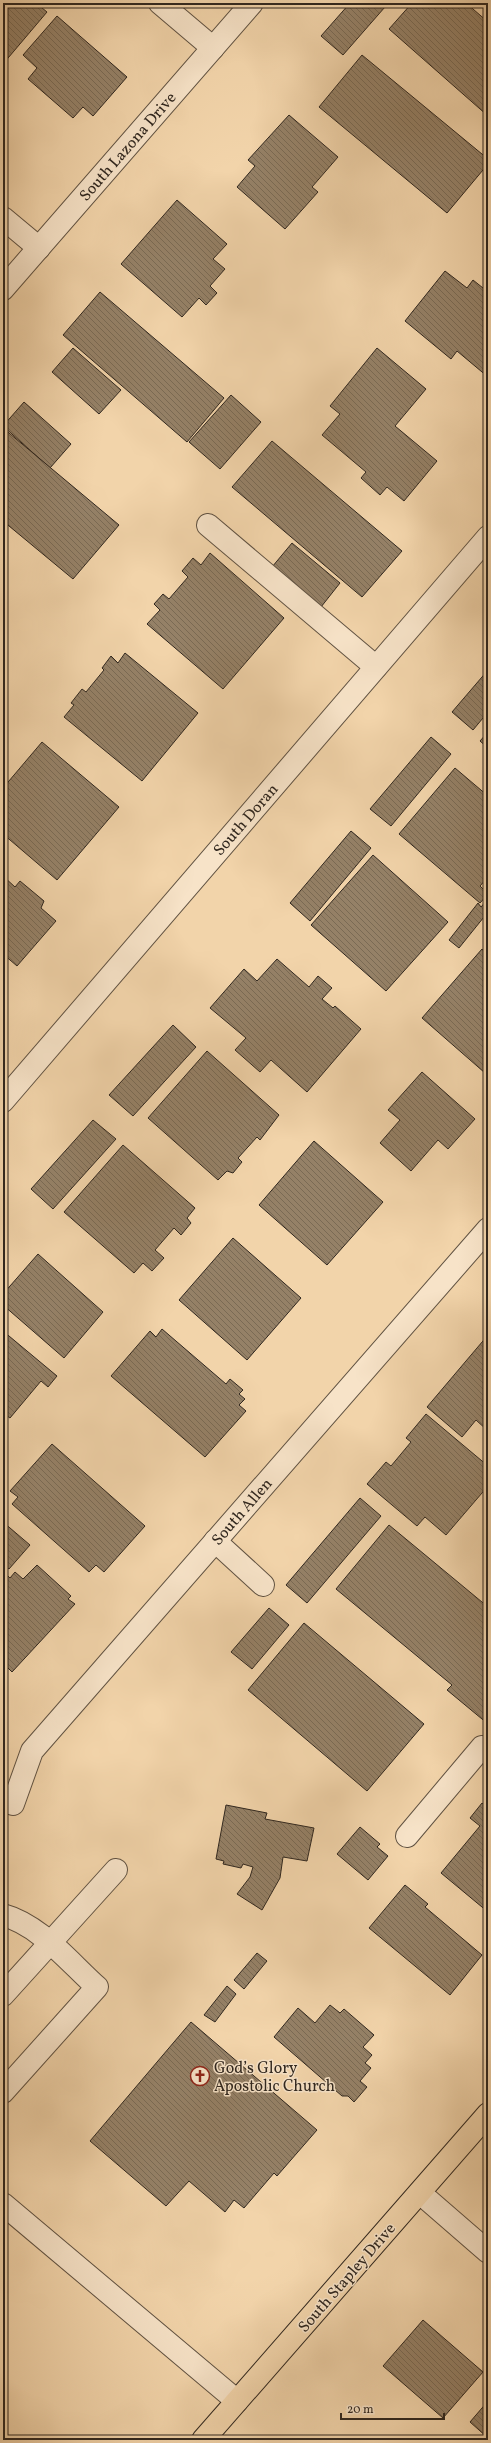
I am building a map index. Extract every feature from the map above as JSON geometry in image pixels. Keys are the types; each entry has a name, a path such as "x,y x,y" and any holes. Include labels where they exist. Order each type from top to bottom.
{"main road":[{"name":"South Stapley Drive","path":"203,2440 488,2114"}],"street":[{"path":"160,3 213,48"},
{"name":"South Lazona Drive","path":"3,289 252,3"},
{"path":"3,218 39,248"},
{"path":"208,525 376,667"},
{"name":"South Doran","path":"3,1101 488,537"},
{"name":"South Allen","path":"13,1804 32,1751 215,1541 485,1238"},
{"path":"215,1541 263,1585"},
{"path":"407,1836 482,1748 488,1753"},
{"path":"3,1995 116,1870"},
{"path":"3,1915 17,1919 50,1944 97,1987 3,2092"},
{"path":"420,2193 488,2252"},
{"path":"3,2204 237,2401"}],"building":[{"path":"3,3 36,3 47,12 3,64"},
{"path":"350,3 381,3 385,7 343,55 321,36"},
{"path":"412,3 466,3 488,22 488,116 389,29"},
{"path":"57,16 127,77 93,116 83,107 73,118 28,79 37,68 23,55"},
{"path":"362,55 488,159 488,164 447,213 319,107"},
{"path":"289,115 338,157 312,187 318,192 285,229 237,187 255,166 248,160"},
{"path":"177,200 227,244 213,259 225,269 210,286 217,293 206,305 199,298 182,317 121,264"},
{"path":"445,271 467,288 473,280 488,292 488,377 457,351 451,359 405,321"},
{"path":"100,292 224,398 187,442 63,335"},
{"path":"73,348 121,390 99,414 52,372"},
{"path":"377,348 426,389 395,426 437,461 404,501 387,487 380,495 361,478 366,472 322,435 340,414 330,406"},
{"path":"231,395 261,422 220,469 189,442"},
{"path":"24,402 71,444 50,468 3,426"},
{"path":"3,428 119,525 73,579 3,521"},
{"path":"272,441 402,551 362,597 232,487"},
{"path":"292,543 340,583 321,607 272,567"},
{"path":"210,553 284,618 223,689 147,624 160,610 154,604 163,594 169,599 188,577 182,571 193,558 201,565"},
{"path":"125,653 198,713 142,781 64,717 74,705 71,703 82,689 86,692 104,670 102,668 111,656 118,663"},
{"path":"488,670 488,712 473,730 452,712"},
{"path":"488,732 488,748 480,741"},
{"path":"431,737 451,754 391,826 370,809"},
{"path":"42,742 119,807 57,880 3,834 3,788"},
{"path":"455,768 488,796 488,877 480,886 488,894 480,903 399,834"},
{"path":"351,831 371,848 310,921 290,903"},
{"path":"373,855 448,922 386,991 311,925"},
{"path":"3,876 15,887 20,881 44,901 41,908 56,921 17,966 3,954"},
{"path":"488,899 488,912 459,948 449,940 478,903 481,907"},
{"path":"482,949 488,954 488,1070 485,1073 422,1018"},
{"path":"277,959 309,987 318,976 332,988 322,999 333,1008 335,1006 361,1029 307,1092 271,1060 260,1072 235,1050 246,1038 210,1008 244,969 257,981"},
{"path":"173,1025 196,1047 133,1116 109,1095"},
{"path":"207,1051 279,1115 260,1140 257,1137 238,1158 242,1162 233,1173 227,1171 218,1180 148,1118"},
{"path":"422,1072 475,1119 448,1149 438,1140 411,1171 380,1143 400,1120 388,1110"},
{"path":"93,1120 116,1139 53,1209 31,1189"},
{"path":"314,1141 383,1202 327,1265 259,1205"},
{"path":"123,1145 195,1208 187,1218 191,1223 181,1235 174,1228 155,1250 164,1258 152,1271 143,1263 134,1273 64,1212"},
{"path":"233,1238 301,1298 247,1360 179,1300"},
{"path":"38,1254 103,1312 64,1358 3,1305 3,1294"},
{"path":"162,1329 226,1384 230,1379 243,1390 239,1394 245,1399 239,1405 246,1411 205,1457 111,1376 150,1331 156,1337"},
{"path":"3,1331 57,1376 48,1387 41,1381 10,1418 3,1413"},
{"path":"488,1335 488,1431 476,1420 462,1437 427,1407"},
{"path":"426,1414 488,1466 488,1486 446,1535 425,1517 417,1526 367,1484 386,1462 391,1466 411,1442 406,1438"},
{"path":"52,1444 145,1526 104,1572 96,1565 89,1572 12,1504 18,1497 10,1491"},
{"path":"360,1498 381,1516 307,1603 286,1585"},
{"path":"3,1522 30,1545 9,1569 3,1564"},
{"path":"389,1525 488,1607 488,1724 447,1690 452,1685 336,1589"},
{"path":"37,1565 71,1596 68,1599 75,1604 12,1672 8,1668 5,1671 3,1579 7,1575 10,1578 15,1572 23,1579"},
{"path":"269,1608 289,1625 252,1669 231,1652"},
{"path":"304,1623 424,1724 367,1791 248,1690"},
{"path":"482,1803 488,1808 488,1912 441,1873 480,1826 470,1818"},
{"path":"226,1805 267,1813 265,1819 314,1828 307,1861 283,1857 280,1878 262,1910 237,1894 250,1877 253,1867 243,1864 241,1868 223,1864 224,1861 216,1859"},
{"path":"360,1827 380,1844 377,1847 388,1856 368,1880 337,1854"},
{"path":"405,1885 428,1904 425,1907 482,1955 450,1995 369,1928"},
{"path":"257,1953 267,1961 244,1989 234,1980"},
{"path":"227,1986 236,1994 215,2022 204,2015"},
{"path":"330,2005 340,2013 344,2009 374,2035 363,2047 372,2055 365,2063 371,2068 360,2081 367,2087 354,2102 348,2096 342,2096 274,2037 298,2008 315,2023"},
{"name":"God’s Glory Apostolic Church","path":"191,2022 317,2130 277,2176 274,2173 244,2208 234,2200 225,2212 189,2181 166,2206 90,2141"},
{"path":"423,2320 483,2372 443,2418 383,2366"},
{"path":"488,2401 488,2438 470,2422"}],"place":[{"name":"God’s Glory Apostolic Church","path":"200,2076"}]}
